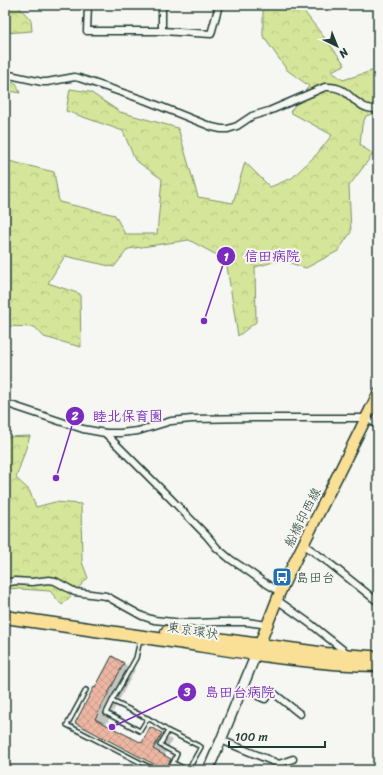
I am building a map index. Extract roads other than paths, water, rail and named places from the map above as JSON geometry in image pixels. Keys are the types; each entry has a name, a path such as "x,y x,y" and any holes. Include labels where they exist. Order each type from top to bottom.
{"highway":[{"name":"東京環状","path":"5,609 258,649 326,662 375,664"},
{"name":"東京環状","path":"5,617 141,636 258,649 349,655 375,664"}],"main road":[{"name":"船橋印西線","path":"258,649 278,596 378,394"}],"street":[{"path":"88,5 87,31 162,31 211,34 219,5"},
{"path":"162,5 162,31"},
{"path":"5,74 42,82 75,77 79,78 147,101 212,127 221,129 228,129 237,126 252,116 269,111 325,87 339,88 345,91 364,107 369,109 378,109"},
{"path":"5,403 83,429 105,434 138,431 171,421 192,419 366,418 378,425"},
{"path":"105,434 217,548 262,581 349,655"},
{"path":"303,544 378,602"},
{"path":"5,583 15,581 55,581 75,592 106,596 142,616 154,620 183,623 247,622 266,625"},
{"path":"208,770 258,649"},
{"path":"242,689 265,699 271,691 300,714"},
{"path":"221,740 279,764 293,759"}],"lane":[{"path":"141,636 136,658 106,713 140,731 148,718"},
{"path":"86,690 67,725 155,770"},
{"path":"112,701 148,718 168,731 201,747 188,770 173,763"},
{"path":"168,731 160,745 177,754 169,770"}],"place":[{"name":"信田病院","path":"204,321"},
{"name":"睦北保育園","path":"56,478"},
{"name":"島田台","path":"282,577"},
{"name":"島田台病院","path":"112,727"}]}
